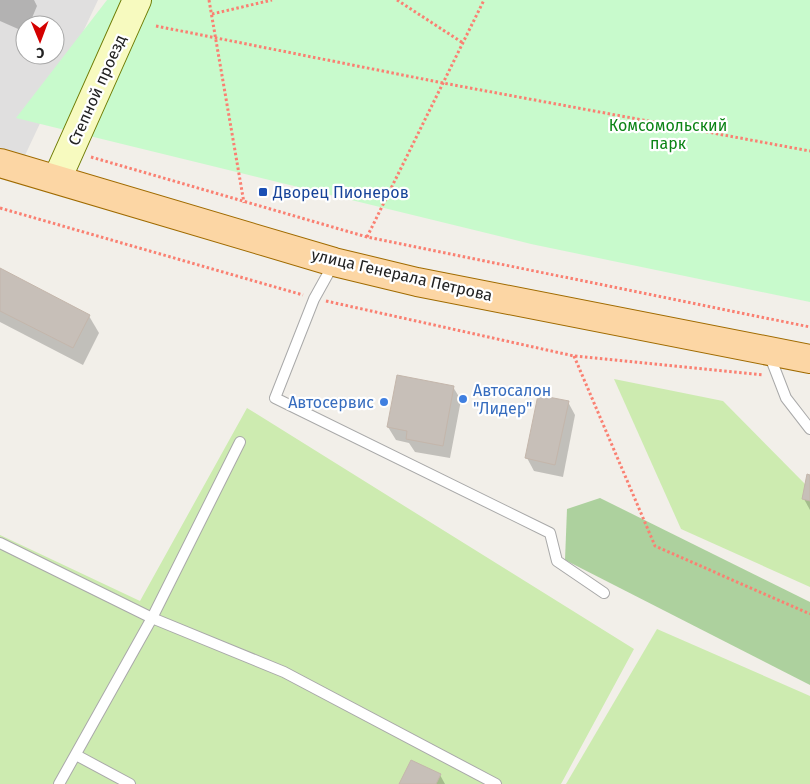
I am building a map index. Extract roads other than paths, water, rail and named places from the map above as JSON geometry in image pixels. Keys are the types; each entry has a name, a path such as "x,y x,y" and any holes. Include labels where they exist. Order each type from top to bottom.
{"main road":[{"name":"Степной проезд","path":"57,179 137,0"},
{"name":"улица Генерала Петрова","path":"0,163 334,262 417,282 810,359"}],"lane":[{"path":"334,262 314,298 275,398 550,533 556,561 604,593"},
{"path":"768,351 780,377 786,398 810,429"},
{"path":"59,784 152,618 240,442"},
{"path":"0,543 152,618 284,672 496,784"},
{"path":"76,755 130,784"}],"place":[{"name":"Дворец Пионеров","path":"263,192"},
{"name":"Автосалон \"Лидер\"","path":"463,399"},
{"name":"Автосервис","path":"384,402"}],"park label":[{"name":"Комсомольский парк","path":"668,134"}]}
